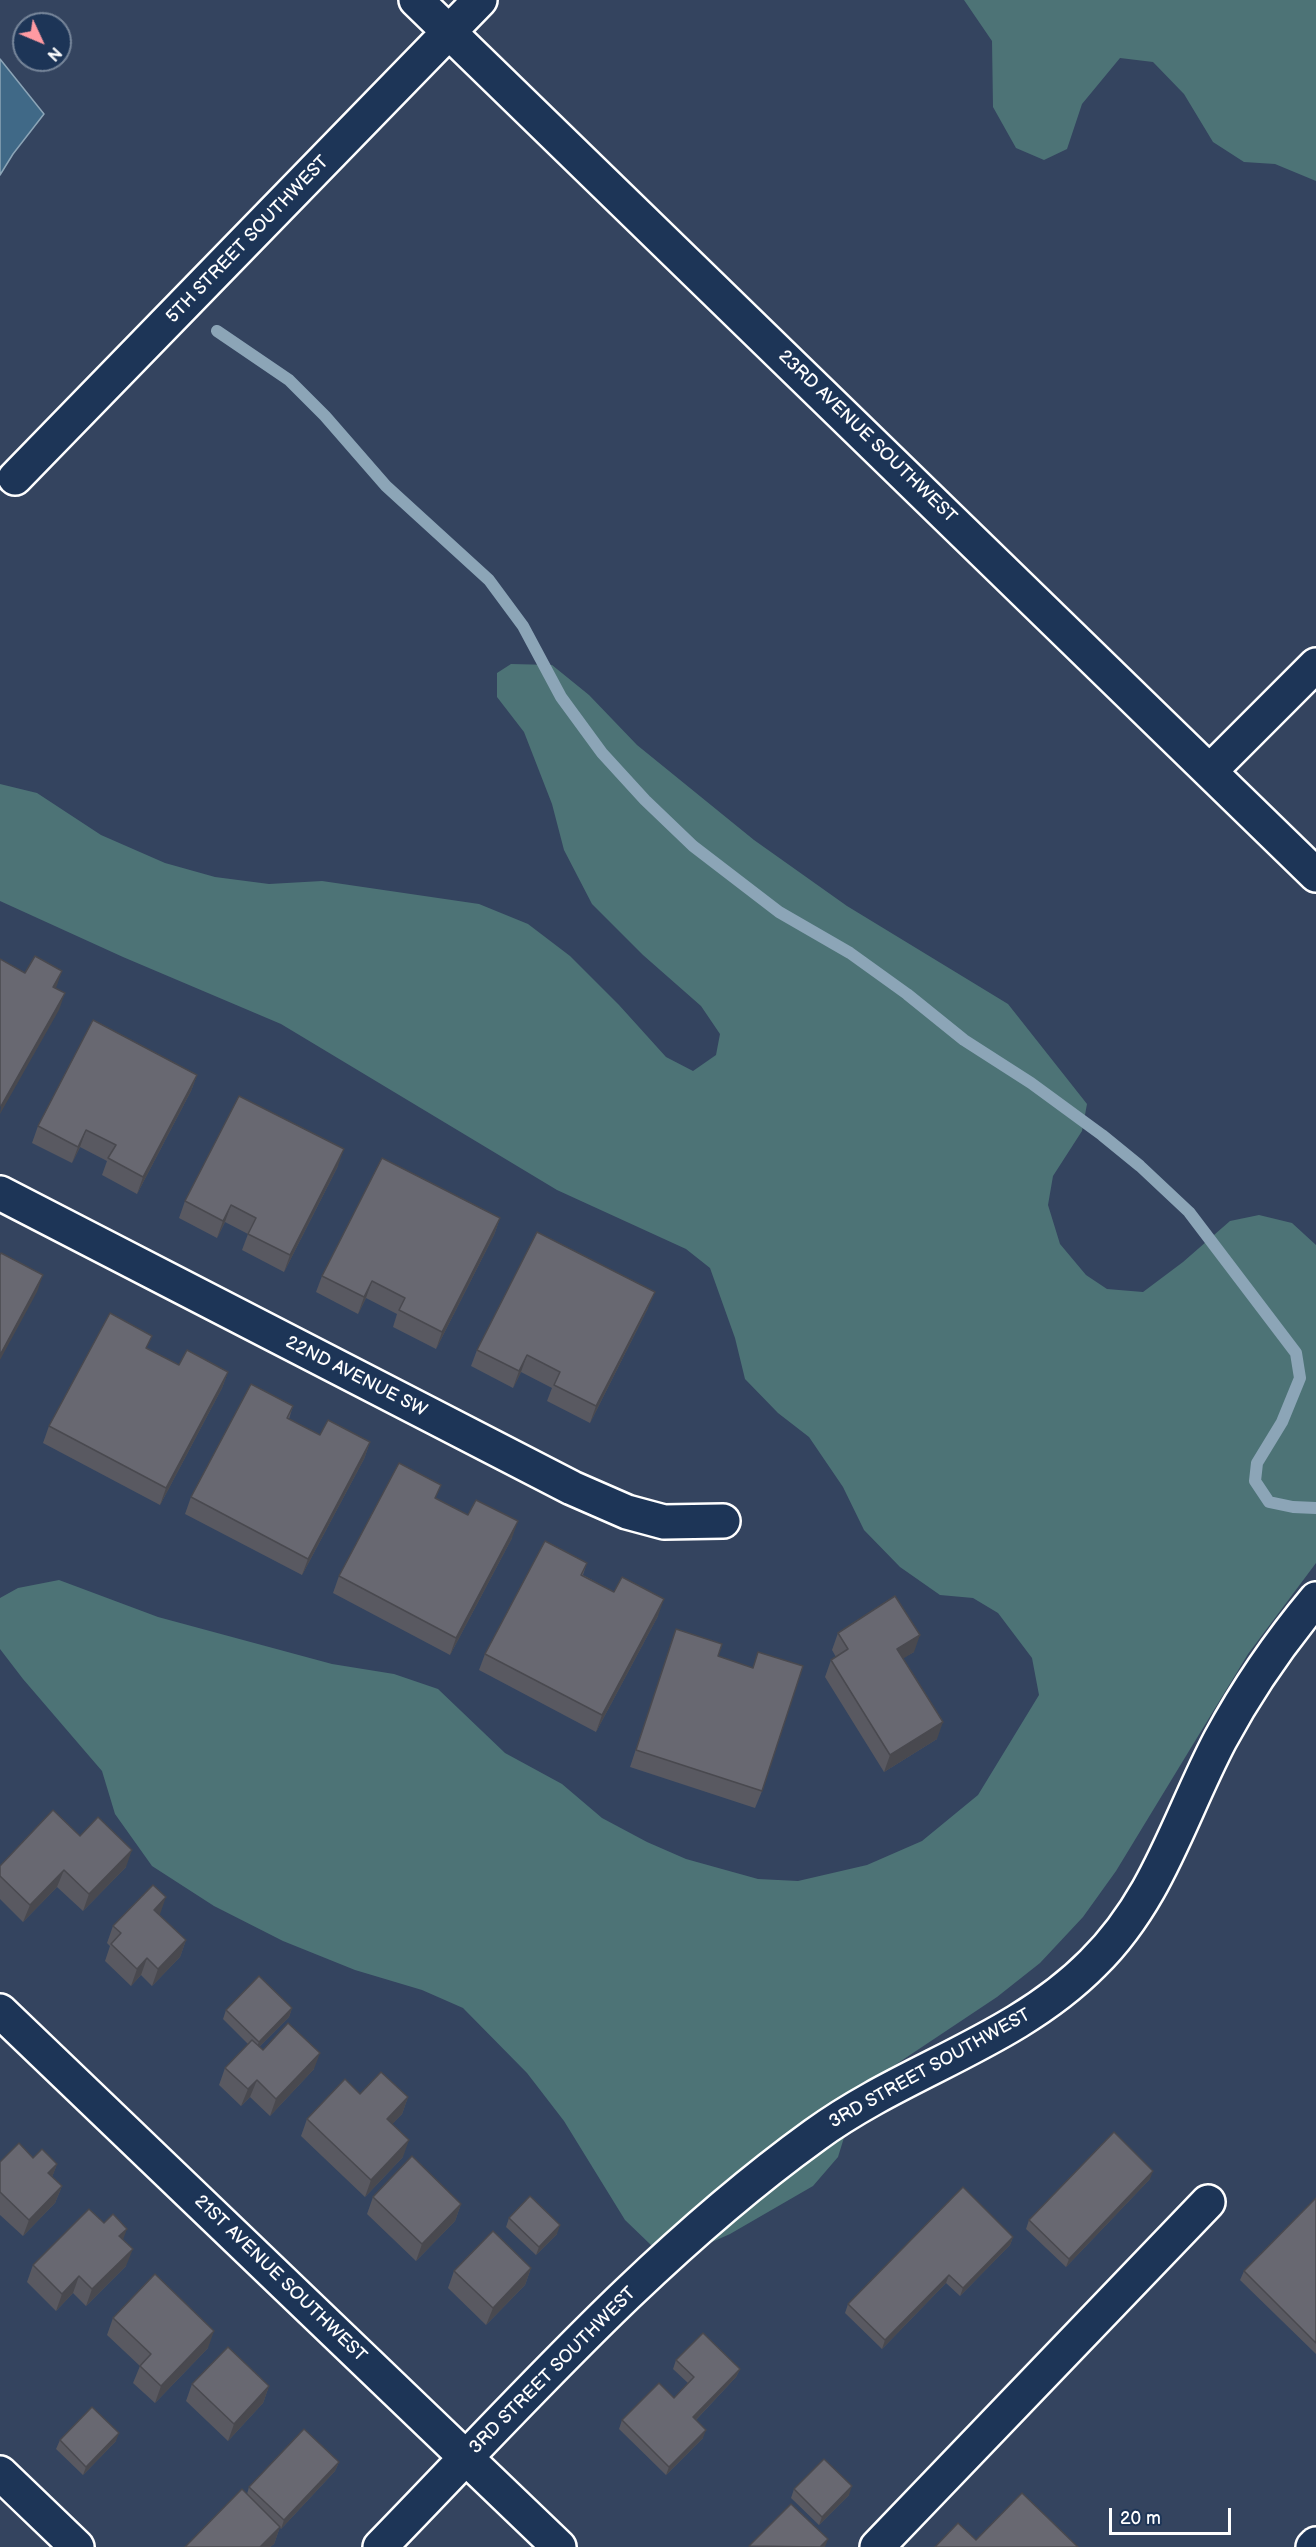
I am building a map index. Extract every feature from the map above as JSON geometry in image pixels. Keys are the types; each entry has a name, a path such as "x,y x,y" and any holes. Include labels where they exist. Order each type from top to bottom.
{"street":[{"name":"23RD AVENUE SOUTHWEST","path":"416,0 1316,875"},
{"name":"5TH STREET SOUTHWEST","path":"15,478 480,0"},
{"path":"1210,771 1316,665"},
{"name":"22ND AVENUE SW","path":"0,1193 572,1488 627,1512 663,1522 723,1521"},
{"name":"3RD STREET SOUTHWEST","path":"380,2547 595,2326 671,2253 743,2191 816,2134 856,2108 1029,2015 1093,1964 1124,1930 1143,1901 1163,1866 1220,1741 1245,1697 1316,1599"},
{"name":"21ST AVENUE SOUTHWEST","path":"0,2011 559,2547"},
{"path":"877,2547 1208,2202"},
{"path":"0,2473 77,2547"}],"green space":[{"path":"964,0 1316,0 1316,181 1275,164 1244,162 1213,142 1184,94 1153,62 1120,58 1082,104 1067,149 1044,160 1016,148 993,107 992,41"},
{"path":"511,664 552,665 589,695 637,745 754,840 847,906 1008,1004 1087,1104 1082,1131 1053,1176 1048,1205 1060,1244 1086,1275 1107,1289 1143,1292 1183,1262 1230,1221 1259,1215 1292,1223 1316,1245 1316,1563 1248,1654 1116,1871 1083,1917 1040,1963 997,1997 859,2089 838,2157 813,2186 730,2234 694,2250 651,2245 625,2220 564,2121 527,2073 463,2008 422,1990 355,1970 283,1941 214,1906 152,1866 115,1814 102,1771 0,1649 0,1598 18,1588 59,1580 158,1617 332,1664 394,1674 438,1689 505,1753 562,1784 602,1818 647,1842 686,1859 758,1879 798,1881 867,1865 922,1841 978,1795 1039,1695 1032,1658 998,1613 973,1598 940,1595 900,1567 864,1530 843,1487 809,1437 778,1413 745,1379 735,1338 710,1268 686,1249 557,1190 281,1024 123,957 0,901 0,784 37,793 101,835 165,863 215,877 269,884 322,881 479,904 528,924 570,956 666,1057 693,1071 716,1055 720,1034 701,1006 643,955 592,904 564,850 552,804 524,732 497,697 497,673"}],"water":[{"path":"0,59 44,114 0,175"}],"building":[{"path":"35,956 62,971 53,987 65,993 1,1106 0,959 25,973"},
{"path":"93,1020 197,1075 143,1177 108,1158 116,1145 86,1130 78,1147 38,1126"},
{"path":"239,1096 344,1149 290,1255 248,1234 256,1218 231,1205 223,1221 185,1201"},
{"path":"382,1158 500,1218 442,1332 399,1310 405,1298 372,1281 364,1297 322,1276"},
{"path":"537,1232 655,1292 596,1406 554,1385 560,1372 527,1355 519,1371 477,1350"},
{"path":"1,1253 43,1275 0,1355 0,1255"},
{"path":"110,1313 152,1336 146,1348 179,1365 187,1350 228,1372 166,1488 49,1426"},
{"path":"251,1384 293,1406 287,1418 320,1435 328,1420 370,1442 308,1559 191,1497"},
{"path":"399,1463 441,1485 435,1498 468,1515 476,1500 518,1521 456,1638 339,1576"},
{"path":"545,1541 587,1563 581,1575 614,1592 622,1577 664,1599 602,1715 485,1654"},
{"path":"895,1596 920,1635 897,1649 943,1722 890,1755 831,1660 848,1649 838,1633"},
{"path":"676,1629 722,1644 718,1656 753,1668 758,1652 803,1666 762,1791 636,1750"},
{"path":"53,1810 80,1836 98,1817 132,1850 89,1894 64,1870 30,1905 0,1876 0,1866"},
{"path":"153,1885 166,1897 154,1910 186,1940 158,1969 147,1958 137,1969 111,1944 121,1933 113,1926"},
{"path":"259,1976 292,2008 259,2042 226,2010"},
{"path":"288,2023 320,2053 276,2099 257,2080 248,2089 225,2068 252,2040 263,2050"},
{"path":"381,2072 408,2097 387,2119 409,2140 371,2180 307,2119 345,2079 360,2094"},
{"path":"1114,2132 1153,2171 1069,2259 1029,2220"},
{"path":"19,2143 33,2158 42,2149 57,2164 48,2173 62,2186 29,2220 0,2192 0,2162"},
{"path":"412,2156 461,2204 422,2244 373,2197"},
{"path":"963,2187 1013,2237 963,2288 949,2275 885,2340 848,2304"},
{"path":"530,2196 560,2225 539,2247 509,2218"},
{"path":"1316,2198 1316,2343 1244,2271"},
{"path":"89,2209 104,2223 113,2214 127,2229 119,2236 133,2249 92,2289 79,2276 62,2294 33,2265"},
{"path":"493,2231 531,2268 493,2308 454,2271"},
{"path":"155,2274 214,2331 161,2386 140,2366 151,2354 113,2318"},
{"path":"703,2333 740,2369 693,2417 706,2430 669,2467 622,2420 659,2383 674,2398 694,2377 676,2360"},
{"path":"228,2347 269,2386 234,2424 192,2384"},
{"path":"92,2407 119,2433 86,2467 60,2440"},
{"path":"304,2429 339,2462 284,2520 249,2487"},
{"path":"824,2459 852,2486 822,2517 794,2489"},
{"path":"242,2489 280,2527 260,2547 185,2547"},
{"path":"1022,2493 1078,2547 935,2547 958,2523 976,2540"},
{"path":"791,2504 828,2539 820,2547 749,2546"}],"waterway":[{"path":"217,331 289,380 325,416 386,486 489,580 523,626 561,697 602,753 645,800 693,846 779,912 850,953 907,994 964,1040 1031,1083 1102,1135 1140,1166 1189,1212 1296,1353 1300,1378 1282,1422 1257,1463 1255,1481 1269,1502 1293,1507 1316,1508"}]}
